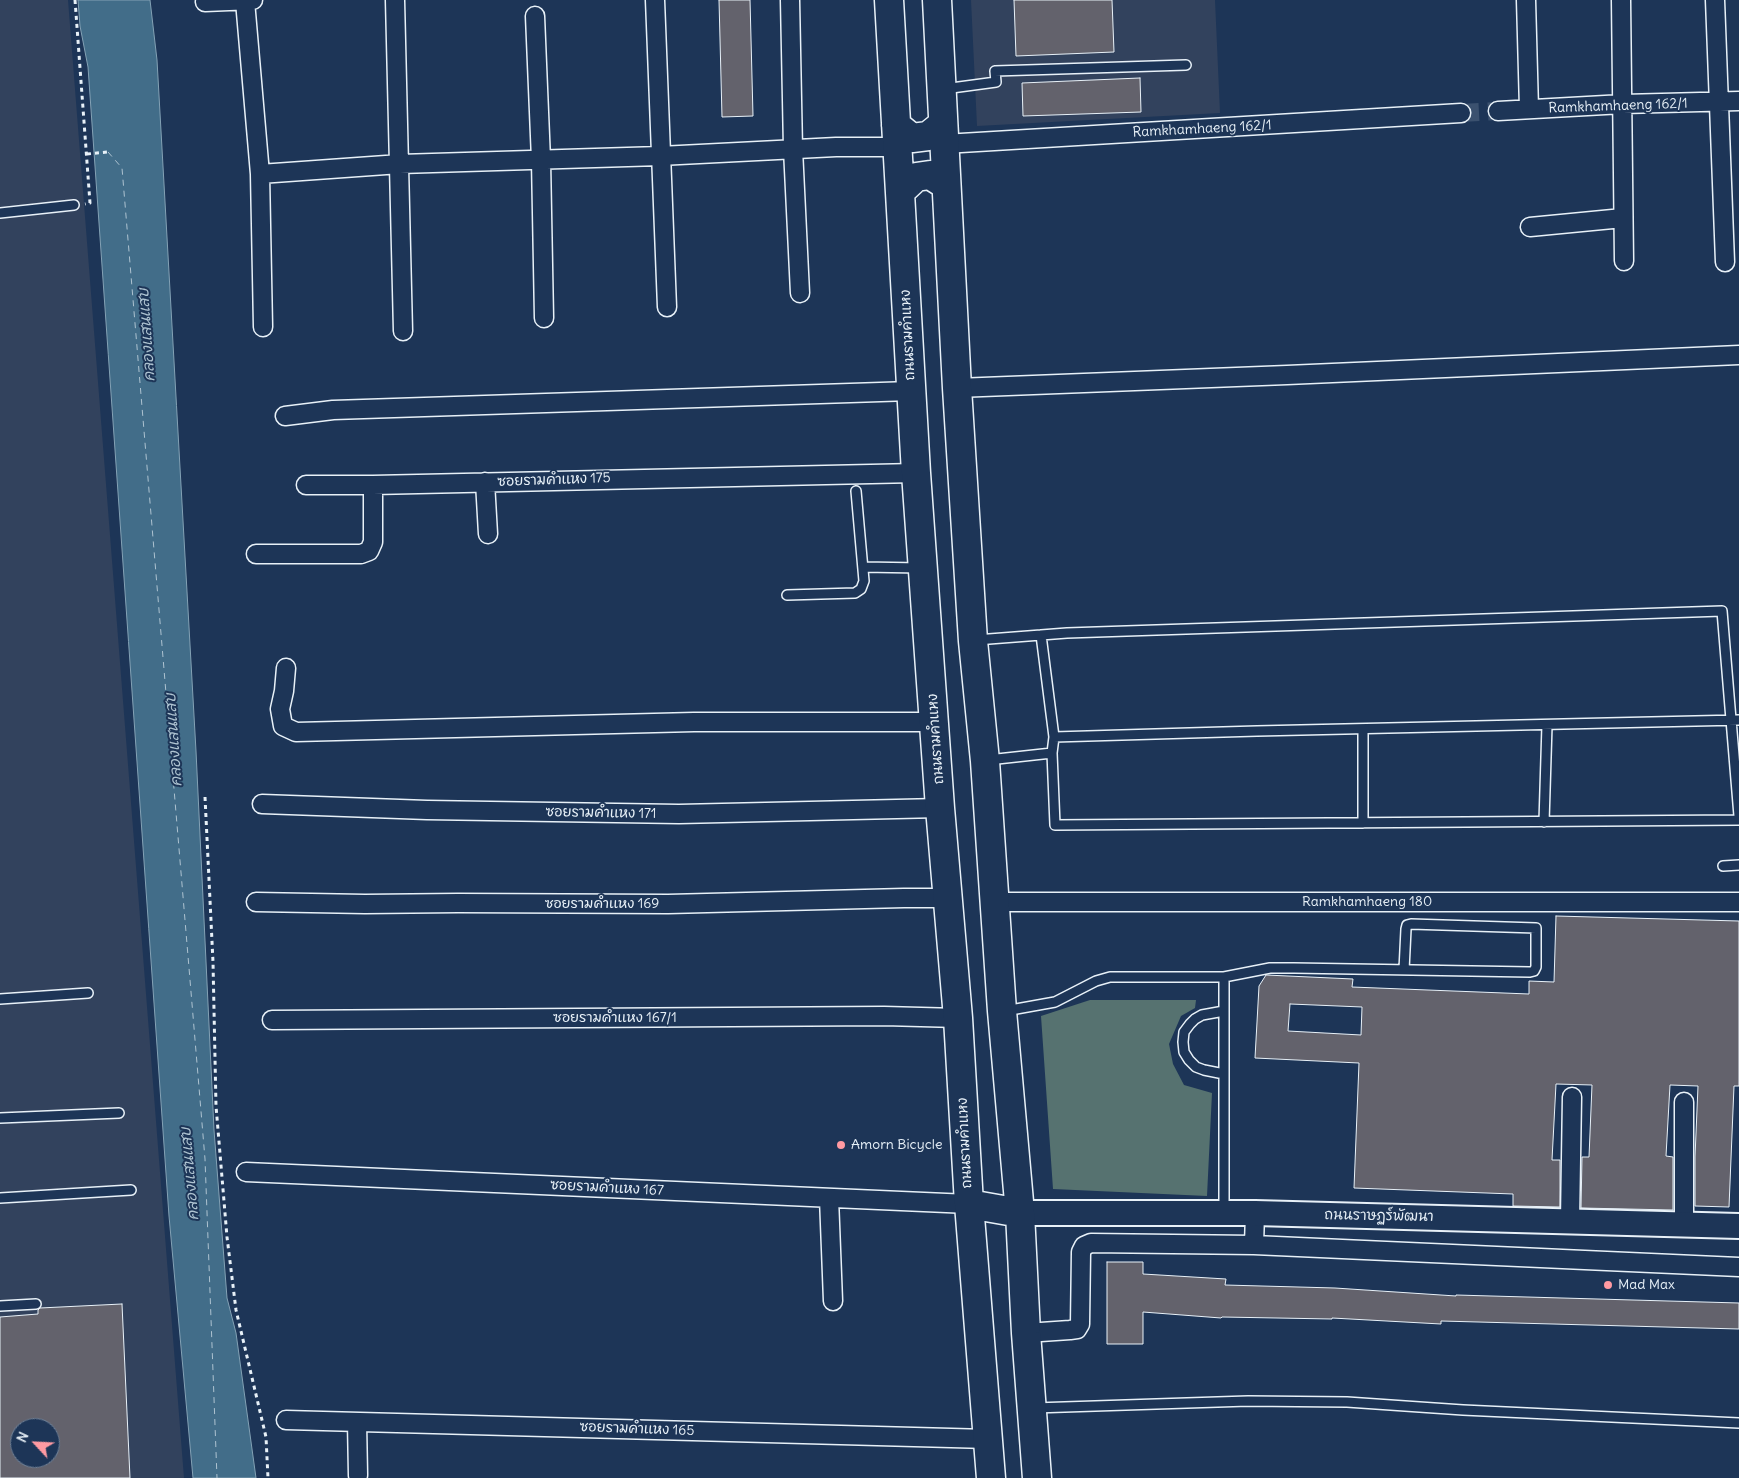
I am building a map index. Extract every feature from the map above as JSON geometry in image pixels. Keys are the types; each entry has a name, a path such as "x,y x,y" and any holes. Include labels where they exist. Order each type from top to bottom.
{"main road":[{"name":"ถนนรามคำแหง","path":"889,0 916,473 940,808 958,1018 968,1204 991,1478"},
{"path":"937,0 957,388 974,641 985,761 1002,1011 1020,1213 1026,1333 1037,1478"},
{"path":"897,136 912,138 943,134"},
{"path":"900,192 916,177 922,176 930,175 946,185"},
{"path":"968,1204 1020,1213"}],"street":[{"path":"205,2 249,0 260,174 263,327"},
{"path":"395,0 403,331"},
{"path":"655,0 667,307"},
{"path":"790,0 793,149 800,293"},
{"path":"1526,0 1529,109"},
{"path":"1621,0 1624,261"},
{"path":"1715,0 1725,262"},
{"path":"535,16 541,160 544,318"},
{"name":"Ramkhamhaeng 162/1","path":"1498,111 1623,104 1720,103 1739,101"},
{"name":"Ramkhamhaeng 162/1","path":"943,134 1460,113"},
{"path":"260,174 400,164 660,156 836,147 897,136"},
{"path":"1530,227 1624,218"},
{"path":"957,388 1739,355"},
{"path":"285,416 333,410 911,391"},
{"name":"ซอยรามคำแหง 175","path":"306,485 916,473"},
{"path":"485,482 488,534"},
{"path":"256,554 361,554 369,551 372,542 373,485"},
{"path":"286,668 280,709 283,726 296,732 694,722 935,722"},
{"name":"ซอยรามคำแหง 171","path":"262,804 436,810 679,814 940,808"},
{"name":"ซอยรามคำแหง 169","path":"256,902 668,904 947,898"},
{"name":"Ramkhamhaeng 180","path":"995,902 1739,902"},
{"name":"ซอยรามคำแหง 167/1","path":"272,1020 874,1016 958,1018"},
{"path":"1570,1220 1572,1097"},
{"path":"1684,1102 1684,1224"},
{"name":"ซอยรามคำแหง 167","path":"246,1172 968,1204"},
{"path":"830,1198 833,1301"},
{"name":"ถนนราษฏร์พัฒนา","path":"1020,1213 1255,1213 1739,1226"},
{"path":"1254,1245 1255,1213"},
{"path":"1026,1333 1070,1330 1077,1328 1080,1324 1081,1252 1084,1246 1091,1243 1254,1245 1739,1267"},
{"name":"ซอยรามคำแหง 165","path":"286,1420 988,1439"},
{"path":"357,1422 358,1475"}],"lane":[{"path":"941,89 996,82 995,71 1186,65"},
{"path":"0,213 74,205"},
{"path":"788,595 854,593 862,589 864,581 856,491"},
{"path":"863,567 923,568"},
{"path":"974,641 1041,635 1722,611 1734,720 1739,816"},
{"path":"1041,635 1054,738 1052,753 1055,825 1739,820"},
{"path":"1054,738 1734,720"},
{"path":"1544,822 1547,725"},
{"path":"1363,729 1363,823"},
{"path":"985,761 1052,753"},
{"path":"1723,866 1739,865"},
{"path":"1002,1011 1055,1002 1096,981 1110,977 1224,977 1270,968 1530,972 1534,971 1536,967 1536,928 1407,925 1404,970"},
{"path":"1224,977 1224,1213"},
{"path":"0,999 88,993"},
{"path":"1224,1010 1202,1015 1195,1019 1184,1032 1183,1042 1184,1052 1196,1066 1204,1070 1224,1074"},
{"path":"0,1118 119,1113"},
{"path":"0,1198 131,1190"},
{"path":"0,1306 36,1304"},
{"path":"1031,1408 1248,1401 1347,1402 1463,1410 1739,1423"}],"path":[{"path":"74,205 90,203 75,0"},
{"path":"87,154 108,152"},
{"path":"205,796 212,934 216,1106 227,1237 236,1310 266,1437 268,1478"}],"shaded area":[{"path":"0,0 68,0 184,1478 0,1478"},
{"path":"971,0 1215,0 1220,113 977,126"}],"green space":[{"path":"1090,1000 1196,1000 1195,1008 1181,1016 1169,1044 1173,1064 1184,1085 1212,1093 1207,1196 1053,1189 1041,1016"}],"water":[{"name":"คลองแสนแสบ","path":"78,0 150,0 157,60 196,751 214,1130 227,1298 236,1333 256,1478 193,1478 169,1216 88,67 80,26"}],"building":[{"path":"719,0 750,0 753,116 722,117"},
{"path":"1014,0 1112,0 1114,52 1016,56"},
{"path":"1140,78 1141,112 1023,116 1022,83"},
{"path":"1556,916 1739,921 1739,1086 1734,1086 1729,1207 1695,1206 1698,1086 1670,1085 1666,1156 1673,1157 1673,1210 1581,1208 1582,1157 1589,1157 1592,1085 1556,1084 1552,1160 1560,1160 1560,1207 1513,1206 1513,1194 1354,1188 1359,1063 1255,1058 1259,986 1266,975 1353,979 1352,987 1529,994 1529,981 1554,982","holes":["1290,1004 1362,1007 1361,1035 1288,1031"]},
{"path":"1107,1262 1143,1262 1143,1274 1226,1279 1225,1285 1335,1288 1456,1296 1739,1303 1739,1329 1441,1321 1441,1324 1332,1318 1221,1318 1143,1312 1143,1344 1107,1344"},
{"path":"122,1304 130,1478 0,1478 0,1317 38,1314 40,1308"}],"ferry route":[{"path":"108,152 122,168 205,1159 217,1478"}],"tunnel":[{"path":"1461,113 1498,111"}],"place":[{"name":"Amorn Bicycle","path":"841,1145"},
{"name":"Mad Max","path":"1608,1285"}]}
